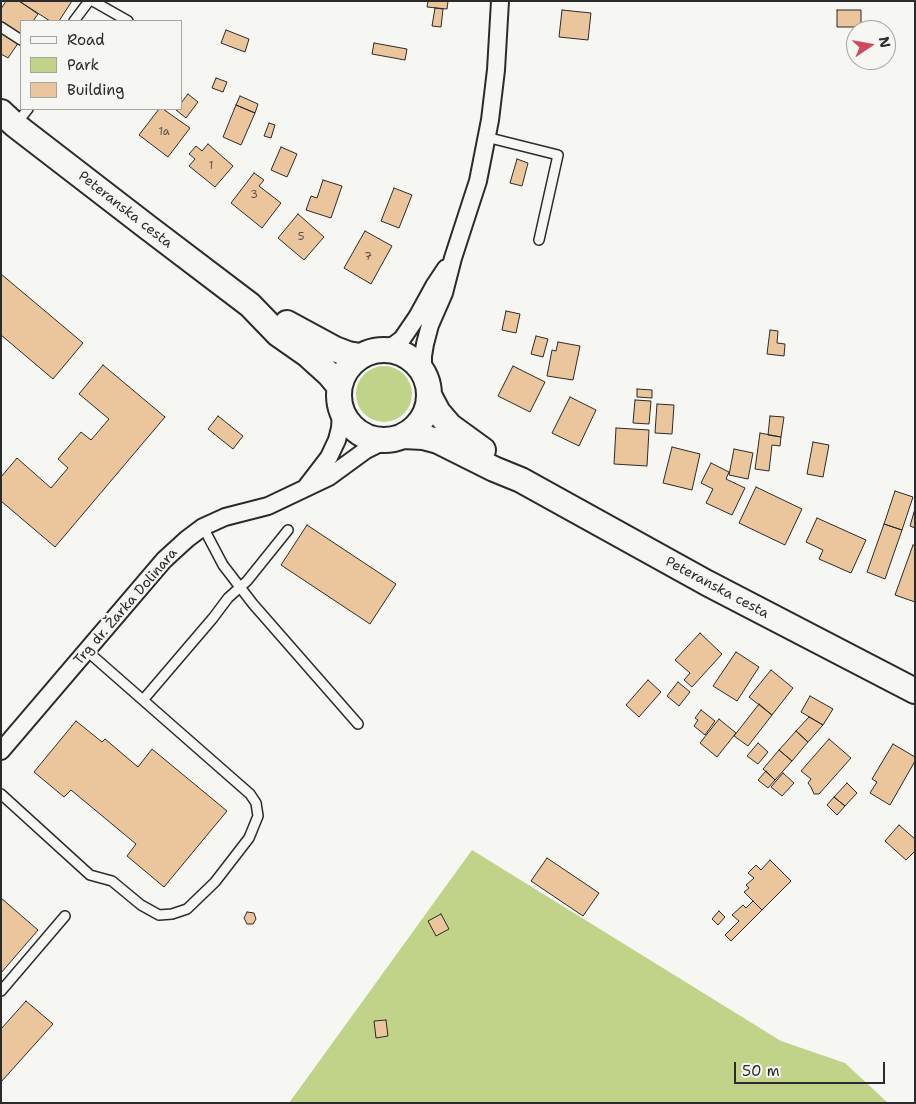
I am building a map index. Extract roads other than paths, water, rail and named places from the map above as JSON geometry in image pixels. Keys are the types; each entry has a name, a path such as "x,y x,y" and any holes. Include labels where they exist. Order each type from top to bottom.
{"main road":[{"name":"Peteranska cesta","path":"15,115 250,305 278,334 308,355 339,386"},
{"name":"Peteranska cesta","path":"250,305 318,341 348,354 360,356"},
{"path":"387,350 401,353 414,361 423,372 428,383 428,408 422,420 414,429 394,439 371,439 358,433 348,423 341,411 339,386 342,377 360,356 373,351 387,350"},
{"name":"Peteranska cesta","path":"429,395 438,412 458,433 495,458 521,480"},
{"name":"Peteranska cesta","path":"394,439 424,437 438,441 494,470 521,480 707,583 915,691"}],"street":[{"path":"423,372 422,356 430,325 444,294 478,181 496,70 500,1"},
{"path":"387,350 402,339 417,318 434,286 454,258"},
{"name":"Trg dr. Žarka Dolinara","path":"305,489 329,457 337,440 341,411"},
{"name":"Trg dr. Žarka Dolinara","path":"2,747 164,560 187,539 203,528 225,517 268,506 305,489 329,477 366,450 394,439"}],"lane":[{"path":"75,20 89,1"},
{"path":"93,1 126,20"},
{"path":"1,27 20,39"},
{"path":"486,137 558,155 539,240"},
{"path":"203,528 223,565 240,588 358,724"},
{"path":"143,700 228,598 240,588 288,530"},
{"path":"1,794 90,875 112,881 150,912 159,915 187,909 215,882 249,838 258,816 256,803 250,794 87,651"},
{"path":"1,991 65,916"}]}
